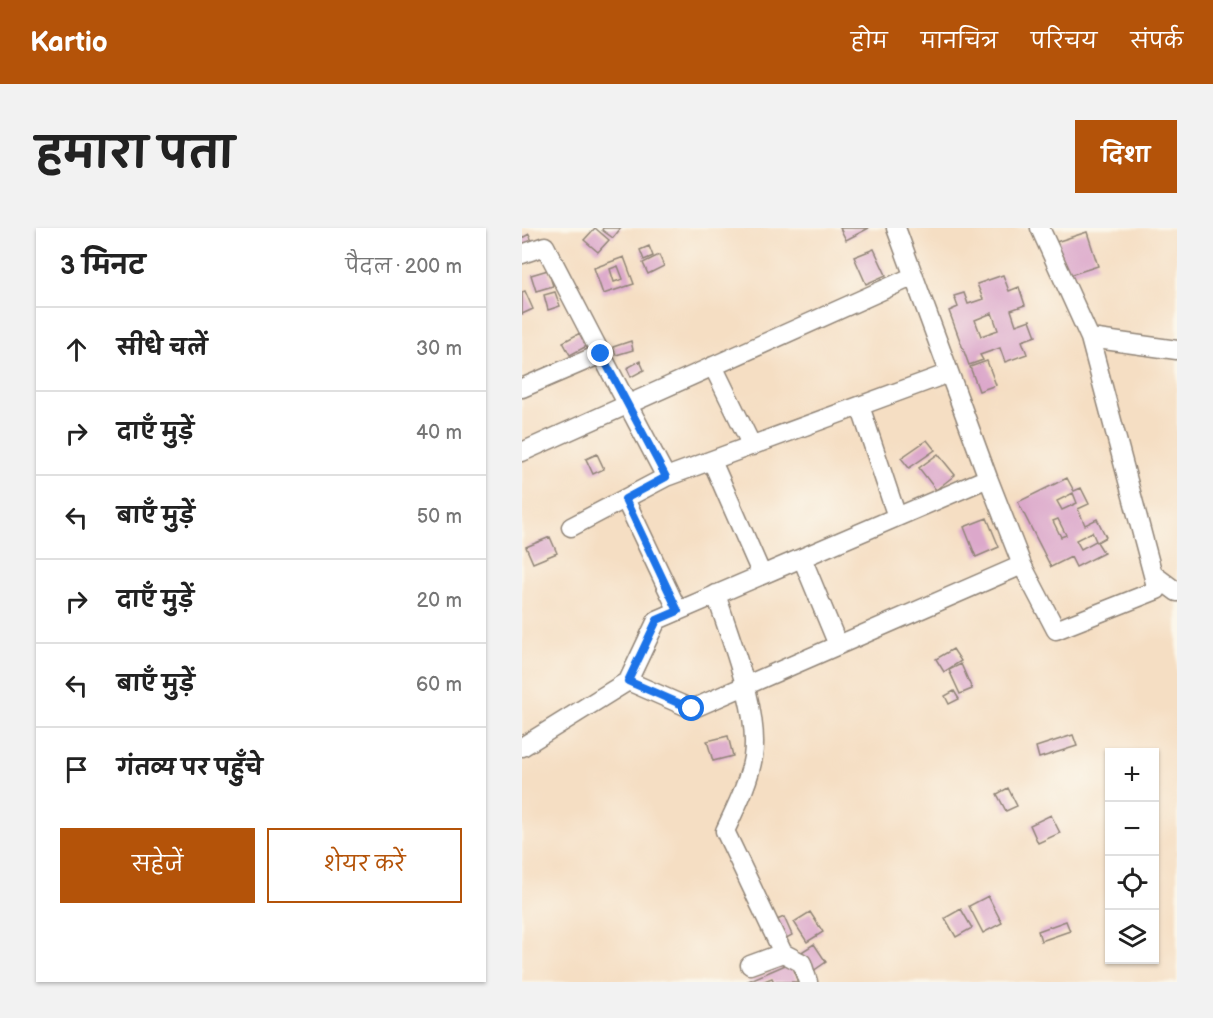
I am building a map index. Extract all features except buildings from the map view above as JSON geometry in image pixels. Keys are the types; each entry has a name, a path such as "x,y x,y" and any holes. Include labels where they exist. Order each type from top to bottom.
{"street":[{"path":"896,228 1022,565 1056,630 1157,590 1090,338 1040,228"},
{"path":"522,254 545,246 666,477"},
{"path":"522,452 914,276"},
{"path":"1090,338 1177,350"},
{"path":"522,388 601,354"},
{"path":"713,366 752,446"},
{"path":"571,527 666,477 949,373"},
{"path":"860,406 897,517"},
{"path":"712,460 762,575"},
{"path":"522,747 628,681 657,620 988,478"},
{"path":"625,499 678,611"},
{"path":"802,558 838,645"},
{"path":"628,681 692,709 1022,565"},
{"path":"1154,575 1177,592"},
{"path":"716,594 746,686 755,736 753,758 743,790 725,831 783,953 802,963 808,982"},
{"path":"750,965 783,953"}],"route":[{"path":"601,354 666,477 625,499 678,611 657,620 628,681 692,709"}]}
